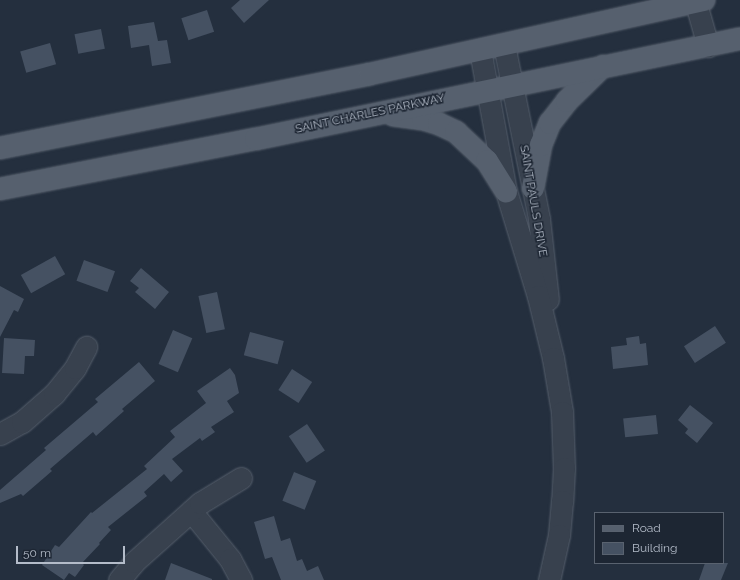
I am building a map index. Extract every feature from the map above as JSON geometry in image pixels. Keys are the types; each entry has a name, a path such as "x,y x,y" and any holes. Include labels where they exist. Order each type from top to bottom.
{"main road":[{"path":"0,148 504,45 698,1"},
{"name":"SAINT CHARLES PARKWAY","path":"0,189 740,39"},
{"path":"533,188 541,145 550,123 567,101 603,66"},
{"path":"380,112 423,119 439,124 456,132 487,161 506,190"}],"street":[{"path":"698,1 708,46"},
{"name":"SAINT PAULS DRIVE","path":"504,45 539,219 553,358"},
{"name":"SAINT PAULS DRIVE","path":"480,50 506,190 538,296 553,358 562,412 564,468 559,535 549,580"},
{"path":"0,434 22,422 54,394 75,368 86,347"},
{"path":"119,580 134,562 200,503 241,478"},
{"path":"191,511 230,559 241,580"}],"building":[{"path":"240,0 269,0 244,23 231,8"},
{"path":"207,10 214,32 188,40 181,18"},
{"path":"154,22 158,41 167,40 171,63 152,66 149,45 131,48 128,26"},
{"path":"101,29 105,49 78,54 74,34"},
{"path":"50,43 56,64 26,73 20,52"},
{"path":"55,256 65,274 31,293 21,275"},
{"path":"84,260 115,271 107,292 76,281"},
{"path":"141,268 169,292 155,309 135,292 139,288 130,281"},
{"path":"0,286 24,299 18,312 14,310 0,337"},
{"path":"217,292 225,329 206,333 198,296"},
{"path":"715,326 726,343 695,363 684,346"},
{"path":"173,330 192,338 178,372 159,364"},
{"path":"250,332 284,341 278,364 244,355"},
{"path":"639,336 640,344 646,343 648,365 613,369 611,347 627,345 626,338"},
{"path":"4,338 35,340 34,356 25,356 24,374 2,373"},
{"path":"139,362 155,381 122,409 124,411 96,436 93,432 50,469 52,471 23,496 21,494 0,503 0,490 46,450 44,448 98,402 95,399"},
{"path":"230,368 235,375 239,393 227,401 234,412 211,427 215,432 202,441 200,438 172,459 183,471 171,482 164,474 144,492 147,496 108,527 111,530 82,563 84,565 75,577 69,573 64,580 42,565 55,545 59,547 91,512 92,513 147,469 144,466 175,437 170,431 206,403 197,391"},
{"path":"292,369 312,382 299,403 278,390"},
{"path":"690,405 713,423 697,443 685,433 688,429 678,420"},
{"path":"656,415 658,434 625,437 623,418"},
{"path":"307,424 325,451 307,463 289,436"},
{"path":"294,472 316,481 305,510 282,501"},
{"path":"274,516 281,541 290,538 297,561 302,559 307,571 318,566 324,580 281,580 272,557 265,559 254,522"},
{"path":"171,563 212,579 212,580 165,580"},
{"path":"728,563 721,580 699,580 705,564"}]}
